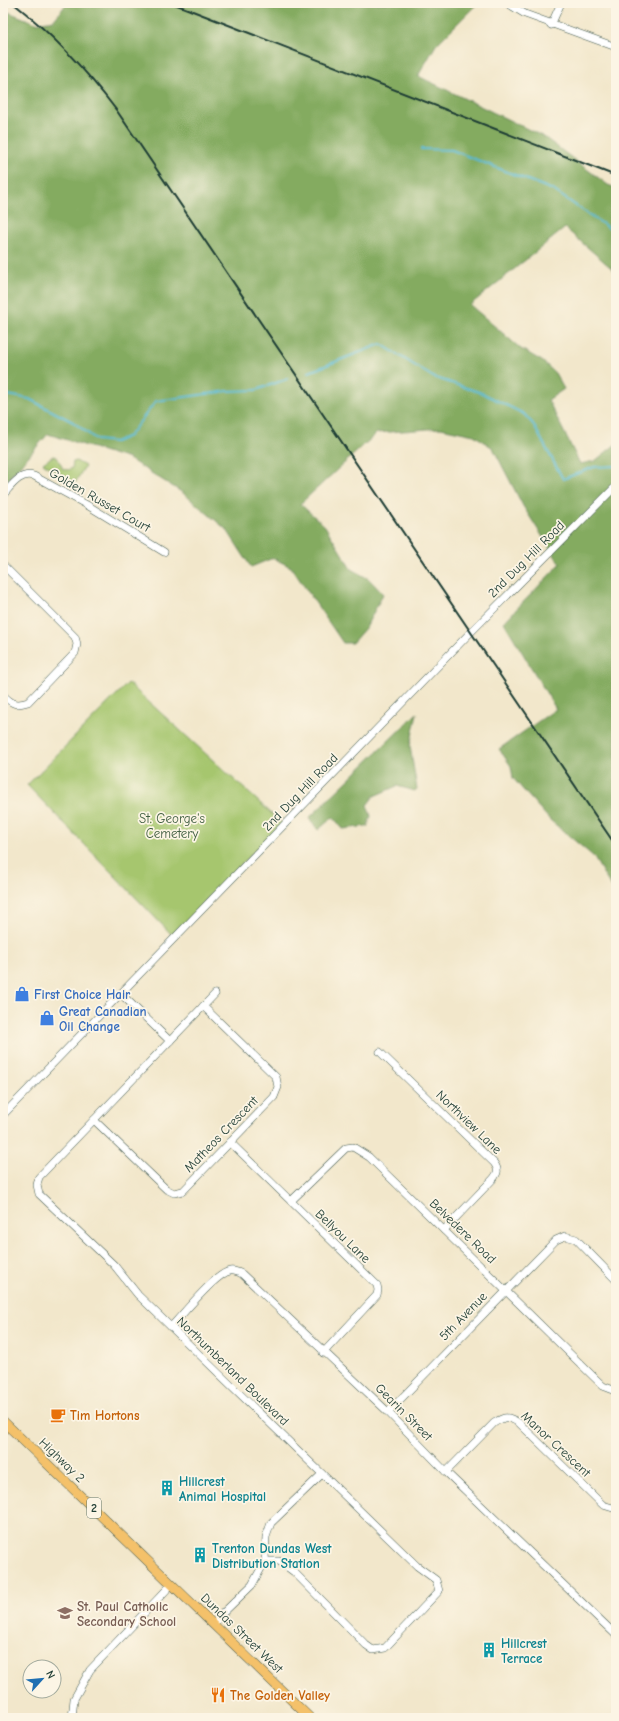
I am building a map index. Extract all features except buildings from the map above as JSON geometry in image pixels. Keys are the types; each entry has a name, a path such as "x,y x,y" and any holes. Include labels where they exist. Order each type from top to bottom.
{"main road":[{"name":"Highway 2","path":"3,1421 172,1584"},
{"name":"Dundas Street West","path":"172,1584 310,1718"}],"street":[{"path":"507,3 525,14 551,25 616,47"},
{"path":"551,25 561,3"},
{"name":"Golden Russet Court","path":"3,495 15,481 22,476 34,476 87,505 164,552"},
{"name":"2nd Dug Hill Road","path":"3,1115 467,636 616,486"},
{"path":"3,566 75,637 78,644 75,653 28,702 20,705 11,704 3,695"},
{"path":"121,994 170,1041 215,994"},
{"name":"Matheos Crescent","path":"94,1120 166,1189 174,1193 182,1191 274,1097 278,1087 276,1077 203,1006"},
{"name":"Northumberland Boulevard","path":"170,1041 39,1177 37,1185 40,1194 114,1265 138,1295 417,1566 436,1580 439,1591 384,1648 373,1650 366,1646 294,1572 279,1561 265,1561"},
{"name":"Northview Lane","path":"380,1052 494,1163 498,1169 497,1174 493,1179 444,1230"},
{"name":"Bellyou Lane","path":"230,1142 376,1285 378,1290 377,1295 323,1352"},
{"name":"Belvedere Road","path":"290,1201 346,1148 353,1147 369,1157 603,1386 616,1391"},
{"name":"5th Avenue","path":"388,1412 506,1290 558,1239 565,1236 576,1239 616,1280"},
{"name":"Gearin Street","path":"171,1327 217,1278 230,1271 236,1271 242,1274 388,1412 446,1472 616,1636"},
{"name":"Manor Crescent","path":"446,1472 494,1423 503,1418 511,1418 519,1423 603,1505 616,1509"},
{"path":"214,1624 223,1613 252,1585 265,1561 266,1537 271,1523 322,1474"},
{"path":"72,1718 74,1698 90,1670 172,1584"}],"green space":[{"path":"67,3 478,3 436,45 418,76 544,137 608,185 616,188 616,272 565,228 470,305 521,349 542,361 555,373 564,389 548,400 580,464 595,461 616,444 616,895 593,856 550,820 513,778 511,766 499,749 556,709 504,622 560,564 523,506 493,448 474,435 441,428 377,433 300,504 325,526 351,569 369,579 383,594 366,627 352,643 343,643 291,567 273,558 251,567 227,530 183,493 129,459 48,434 3,485 3,10 36,23 54,20"},
{"path":"53,456 57,457 63,469 68,470 72,468 73,462 76,461 85,466 75,483 43,463"},
{"name":"St. George's Cemetery","path":"128,683 282,823 172,935 27,785"},
{"path":"417,713 410,746 417,789 415,791 397,786 374,796 367,805 371,816 368,826 343,829 333,817 318,830 309,818"}],"waterway":[{"path":"421,149 452,150 553,190 616,233"},
{"path":"309,372 381,344 433,377 482,393 524,414 533,424 563,479 594,467 616,466"},
{"path":"3,394 29,399 73,422 97,440 115,442 129,436 156,401 228,391 256,390 287,379"}],"railway":[{"path":"13,3 56,40 93,81 117,111 616,846"},
{"path":"172,3 616,176"}],"place":[{"name":"First Choice Hair","path":"22,994"},
{"name":"Great Canadian Oil Change","path":"47,1018"},
{"name":"Tim Hortons","path":"58,1415"},
{"name":"Hillcrest Animal Hospital","path":"167,1488"},
{"name":"Trenton Dundas West Distribution Station","path":"200,1555"},
{"name":"St. Paul Catholic Secondary School","path":"65,1613"},
{"name":"Hillcrest Terrace","path":"489,1650"},
{"name":"The Golden Valley","path":"218,1695"}]}
